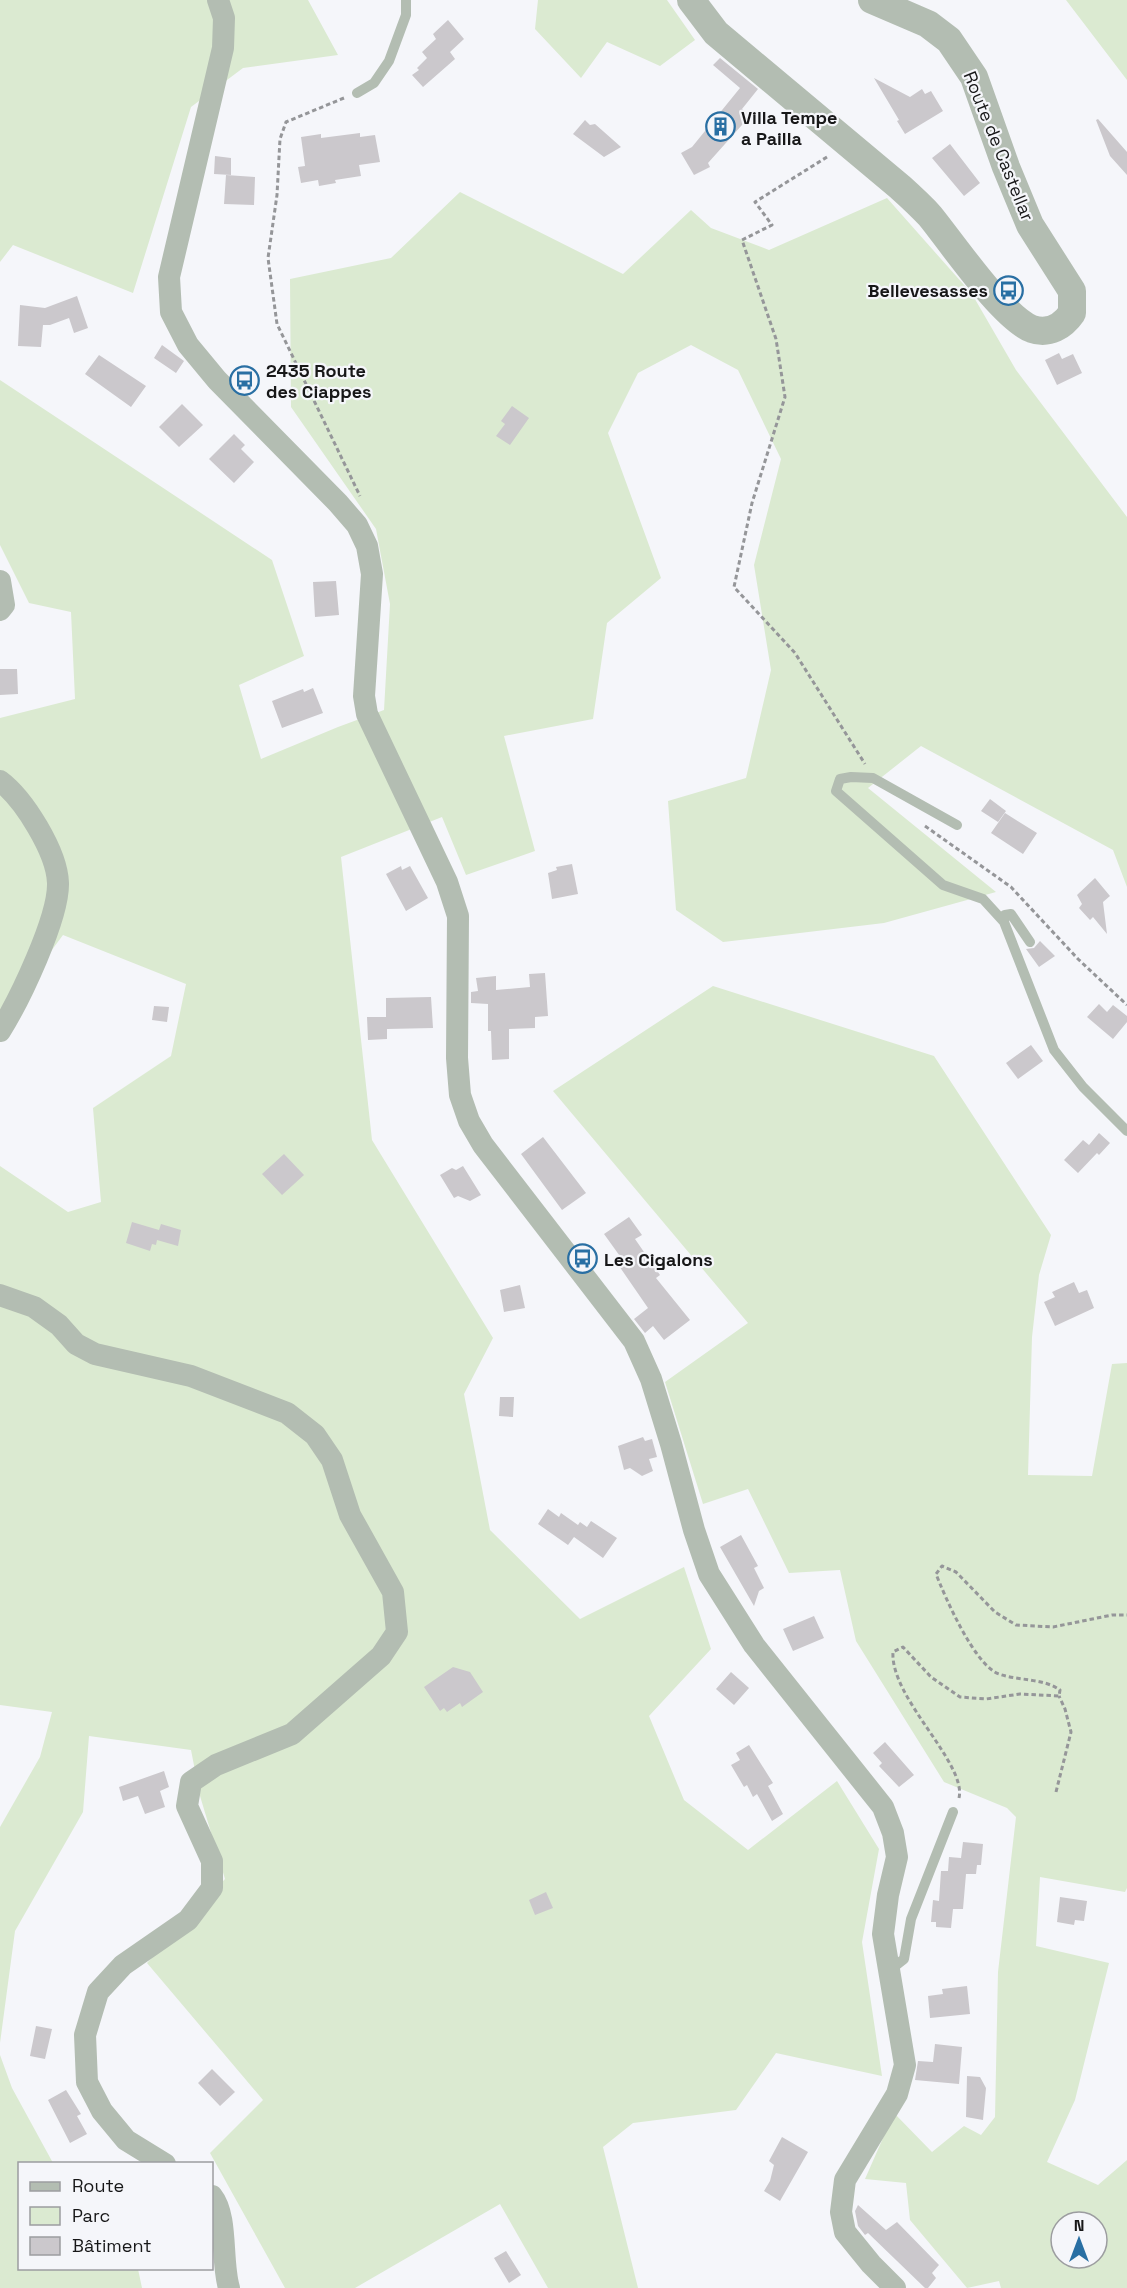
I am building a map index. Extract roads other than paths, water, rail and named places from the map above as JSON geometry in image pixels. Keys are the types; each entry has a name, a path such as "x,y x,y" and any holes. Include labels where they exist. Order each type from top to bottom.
{"street":[{"path":"218,0 224,18 223,48 169,277 171,312 188,345 217,380 338,502 357,525 367,546 372,574 364,696 367,714 447,882 458,916 457,1058 460,1095 469,1121 483,1145 634,1341 651,1379 694,1530 709,1574 754,1645 883,1807 897,1857 888,1895 884,1934 905,2065 897,2094 845,2180 841,2212 845,2232 871,2264 895,2288"},
{"name":"Route de Castellar","path":"691,0 716,33 914,200 995,297 1020,322 1040,331 1059,327 1072,313 1072,291 1030,225 1006,167 974,77 949,40 928,24 872,0"},
{"path":"0,581 4,605 0,610"},
{"path":"0,781 10,788 37,827 52,858 58,883 53,917 15,1007 0,1031"},
{"path":"0,1295 34,1307 58,1325 76,1344 95,1354 190,1376 287,1413 315,1435 332,1460 350,1515 393,1592 397,1632 381,1656 292,1734 216,1765 190,1782 187,1806 212,1861 212,1888 189,1920 123,1965 98,1992 85,2035 87,2082 102,2111 126,2140 163,2162"},
{"path":"213,2198 220,2216 225,2275 229,2288"}],"lane":[{"path":"357,93 374,82 389,61 406,15 406,0"},
{"path":"957,825 873,778 840,779 836,791 943,885 983,899 1004,922 1054,1050 1083,1087 1127,1131"},
{"path":"1004,922 1005,915 1011,914 1030,942"},
{"path":"890,1970 904,1959 911,1919 953,1812"}],"place":[{"name":"Villa Tempe a Pailla","path":"720,127"},
{"name":"Bellevesasses","path":"1009,290"},
{"name":"2435 Route des Ciappes","path":"245,380"},
{"name":"Les Cigalons","path":"583,1259"}]}
